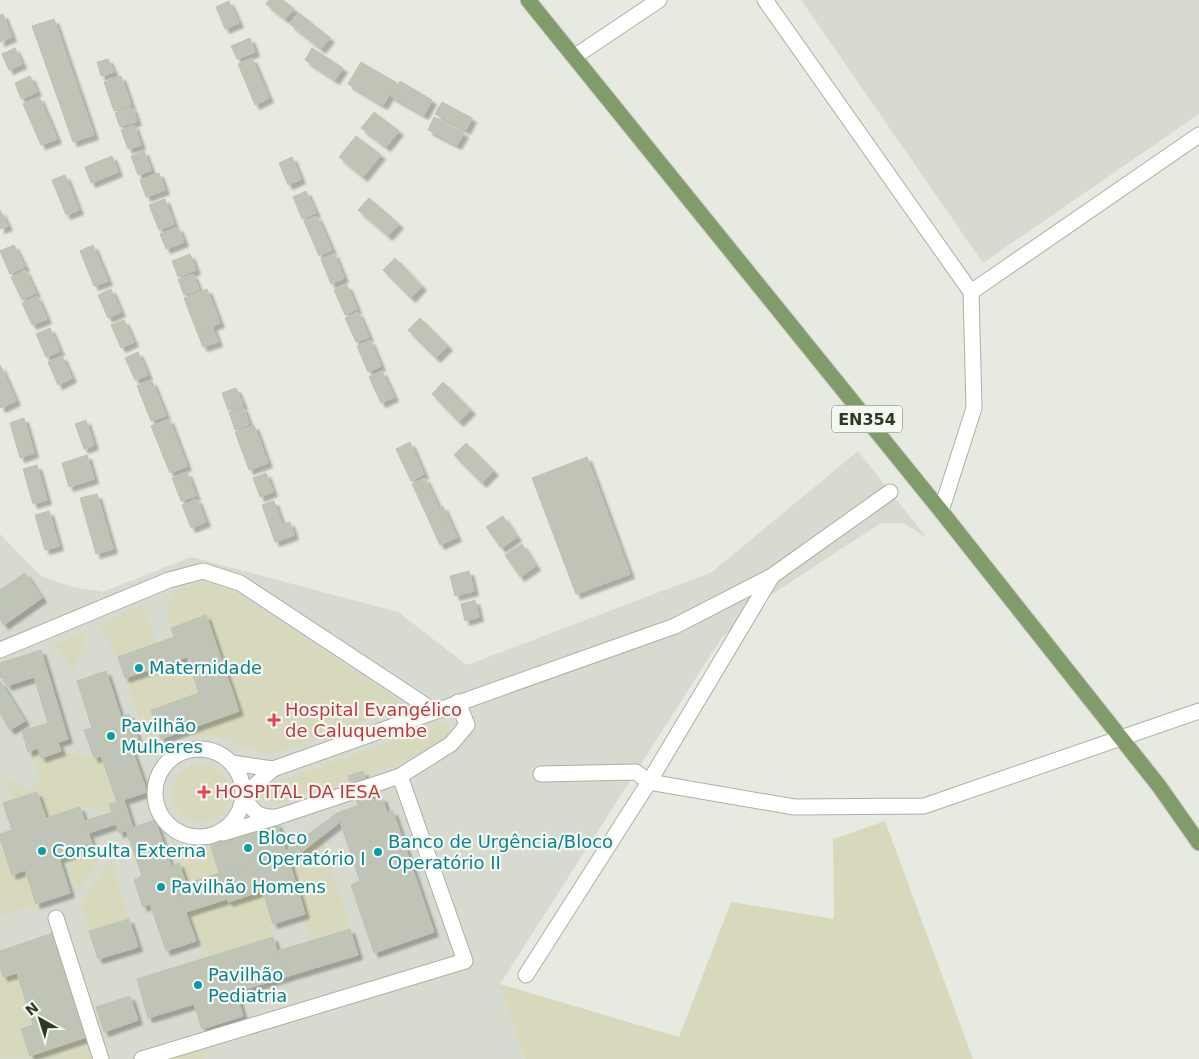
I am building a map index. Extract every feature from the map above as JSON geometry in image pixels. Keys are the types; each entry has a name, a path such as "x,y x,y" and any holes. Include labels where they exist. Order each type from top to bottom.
{"main road":[{"name":"EN354","path":"528,0 1121,737 1159,786 1199,843"}],"street":[{"path":"574,57 659,0"},
{"path":"765,0 971,292 974,408 941,511"},
{"path":"971,292 1199,135"},
{"path":"244,796 273,770 458,702 675,626 772,576 890,492"},
{"path":"0,650 169,580 204,571 240,583 434,711"},
{"path":"526,976 649,782 772,576"},
{"path":"273,770 232,762 220,754 206,749 192,749 178,754 166,764 158,776 154,791 156,805 162,818 172,829 185,836 200,838 214,836 400,776 451,744 467,725 458,702"},
{"path":"541,774 636,772 649,782 794,807 924,806 1199,711"},
{"path":"214,836 227,828 237,818 243,804 244,789 240,775 232,762"},
{"path":"142,1059 465,960 400,776"},
{"path":"244,796 252,809 264,817 277,816"},
{"path":"56,918 101,1059"}],"shaded area":[{"path":"801,0 1199,0 1199,114 983,263"},
{"name":"Hospital Evangélico de Caluquembe","path":"858,451 927,538 903,523 881,523 754,606 721,639 500,984 525,1059 204,1059 199,1042 142,1059 0,1059 0,534 41,576 72,587 103,592 191,557 398,612 467,665 712,572"}],"green space":[{"path":"200,582 234,591 407,706 273,753 256,750 218,737 208,736 194,739 190,728 238,711 205,615 171,628 167,610 174,592"},
{"path":"142,605 157,643 118,657 99,625"},
{"path":"87,630 75,671 54,645"},
{"path":"187,657 199,693 161,739 148,743 125,678"},
{"path":"443,723 448,726 449,732 443,739 407,761 376,773 277,804 270,801 267,795 268,788 277,782"},
{"path":"38,748 41,758 61,751 94,758 101,756 117,802 112,812 80,807 46,818 37,792 12,800 6,783 9,779 26,790 40,781 31,750"},
{"path":"195,764 207,764 222,772 230,787 230,799 222,814 207,822 195,822 180,814 172,799 172,787 180,772"},
{"path":"885,821 973,1059 525,1059 500,984 679,1037 731,902 834,919 833,839"},
{"path":"322,837 350,929 312,941 289,862"},
{"path":"171,840 180,844 210,844 219,873 186,884"},
{"path":"108,848 77,892 67,862"},
{"path":"0,849 5,855 12,875 25,870 36,904 0,916"},
{"path":"111,860 129,919 89,931 81,903"},
{"path":"262,891 273,924 269,925 273,937 209,957 186,912 227,899 228,901"},
{"path":"0,966 4,977 17,973 33,1025 21,1029 30,1056 87,1037 94,1059 0,1058"},
{"path":"199,1042 204,1059 142,1059"}],"building":[{"path":"269,0 283,0 294,9 285,19 266,4"},
{"path":"229,1 239,23 225,29 216,7"},
{"path":"299,13 330,38 321,49 290,24"},
{"path":"3,14 12,37 0,42 0,15"},
{"path":"54,19 94,135 73,142 32,26"},
{"path":"250,38 255,52 237,59 231,46"},
{"path":"15,48 22,64 9,70 2,54"},
{"path":"312,48 343,68 335,80 305,60"},
{"path":"252,58 269,98 255,105 238,64"},
{"path":"108,59 114,72 101,76 97,62"},
{"path":"361,62 397,83 383,105 348,84"},
{"path":"30,76 37,92 21,99 15,83"},
{"path":"121,76 131,105 114,111 104,82"},
{"path":"400,81 432,100 424,115 391,96"},
{"path":"39,97 57,139 41,145 23,104"},
{"path":"442,102 472,118 466,130 435,114"},
{"path":"132,107 137,121 120,127 115,113"},
{"path":"374,112 399,131 386,147 361,128"},
{"path":"434,117 464,133 457,145 428,130"},
{"path":"134,125 141,145 128,149 121,130"},
{"path":"356,136 381,155 363,177 339,157"},
{"path":"144,151 151,170 138,175 131,156"},
{"path":"112,156 118,172 91,183 85,167"},
{"path":"292,157 301,179 288,185 279,163"},
{"path":"159,173 165,190 146,197 140,180"},
{"path":"65,175 79,210 66,215 52,180"},
{"path":"306,191 316,213 302,219 293,197"},
{"path":"369,198 399,224 388,236 358,210"},
{"path":"165,199 174,224 159,230 149,205"},
{"path":"0,210 8,226 0,229"},
{"path":"317,216 332,250 319,256 304,221"},
{"path":"178,227 184,242 166,249 160,234"},
{"path":"14,245 25,267 10,274 0,251"},
{"path":"93,245 108,281 94,286 80,251"},
{"path":"334,253 344,278 331,284 321,259"},
{"path":"190,254 196,270 178,277 172,261"},
{"path":"395,258 422,286 411,298 383,270"},
{"path":"25,270 36,293 22,300 11,277"},
{"path":"193,274 199,290 184,295 178,279"},
{"path":"347,285 357,309 345,315 334,290"},
{"path":"111,289 121,312 108,318 98,295"},
{"path":"207,289 220,323 197,332 184,298"},
{"path":"37,296 47,319 32,325 22,303"},
{"path":"358,312 369,337 356,342 345,318"},
{"path":"420,318 448,346 436,358 408,330"},
{"path":"124,320 134,342 121,348 111,325"},
{"path":"212,326 218,342 203,347 197,332"},
{"path":"50,328 60,351 46,357 36,334"},
{"path":"370,340 381,366 368,372 357,346"},
{"path":"138,352 148,375 135,380 125,358"},
{"path":"62,356 72,378 58,385 48,362"},
{"path":"0,365 16,401 1,408 0,407"},
{"path":"382,371 394,397 381,403 369,377"},
{"path":"152,381 166,416 151,421 137,386"},
{"path":"443,382 471,410 459,422 432,394"},
{"path":"236,388 243,405 228,410 222,393"},
{"path":"243,407 249,424 235,430 229,412"},
{"path":"24,418 34,453 20,458 10,423"},
{"path":"169,419 187,466 170,473 151,426"},
{"path":"86,420 94,445 84,449 75,424"},
{"path":"254,425 268,463 249,470 235,432"},
{"path":"410,442 424,474 411,481 396,449"},
{"path":"466,443 494,471 482,483 454,455"},
{"path":"87,455 94,479 69,487 62,463"},
{"path":"587,457 630,574 576,594 532,478"},
{"path":"37,465 47,500 33,504 23,469"},
{"path":"187,472 196,496 181,501 172,478"},
{"path":"266,473 273,492 260,497 253,478"},
{"path":"425,478 432,493 419,499 412,484"},
{"path":"432,493 439,508 426,514 419,499"},
{"path":"97,494 113,549 96,554 80,498"},
{"path":"197,499 206,522 191,528 182,505"},
{"path":"274,501 282,524 290,522 294,535 275,542 262,505"},
{"path":"443,506 450,522 433,530 426,514"},
{"path":"49,511 59,546 45,550 35,515"},
{"path":"503,516 517,537 501,548 486,527"},
{"path":"450,522 457,537 440,545 433,530"},
{"path":"522,544 536,566 520,577 505,555"},
{"path":"469,571 474,591 455,596 450,576"},
{"path":"25,573 42,598 4,625 0,619 0,590"},
{"path":"475,600 479,617 465,621 461,604"},
{"name":"Maternidade","path":"206,615 239,711 161,739 151,710 199,693 187,657 125,678 118,657 174,637 171,628"},
{"path":"41,650 68,739 58,742 61,751 41,758 38,748 28,752 22,731 48,723 34,677 7,686 4,677 0,678 0,663"},
{"name":"Pavilhão Mulheres","path":"106,671 121,717 129,714 139,741 130,744 147,792 117,802 101,756 94,758 84,730 92,728 77,681"},
{"path":"0,681 25,721 10,730 0,713"},
{"path":"363,771 373,800 358,805 348,776"},
{"name":"Consulta Externa","path":"37,792 46,818 80,807 93,847 59,858 70,893 36,904 25,870 12,875 0,834 12,830 3,803"},
{"name":"Banco de Urgência/Bloco Operatório II","path":"382,797 387,812 393,811 434,932 374,953 351,885 360,881 337,813"},
{"path":"124,800 133,828 119,833 109,804"},
{"path":"112,812 116,824 89,833 85,821"},
{"path":"337,813 340,822 289,862 286,851"},
{"name":"Pavilhão Homens","path":"155,820 171,866 179,863 188,890 179,893 196,941 166,951 150,904 143,907 134,880 142,876 126,830"},
{"name":"Bloco Operatório I","path":"277,823 286,851 219,873 210,844"},
{"path":"286,851 305,914 273,924 253,862"},
{"path":"253,862 262,891 228,902 219,873"},
{"path":"219,873 227,899 186,912 179,893 188,890 186,884"},
{"path":"129,919 138,947 98,959 89,931"},
{"path":"350,929 358,955 285,977 277,951"},
{"path":"53,933 87,1037 30,1056 21,1029 33,1025 17,973 3,977 0,966 0,951"},
{"name":"Pavilhão Pediatria","path":"273,937 285,977 236,992 243,1016 202,1029 194,1004 148,1018 137,979"},
{"path":"130,996 138,1020 104,1032 96,1007"}],"place":[{"name":"Maternidade","path":"139,668"},
{"name":"Hospital Evangélico de Caluquembe","path":"274,720"},
{"name":"Pavilhão Mulheres","path":"111,736"},
{"name":"HOSPITAL DA IESA","path":"204,792"},
{"name":"Bloco Operatório I","path":"248,848"},
{"name":"Consulta Externa","path":"42,851"},
{"name":"Banco de Urgência/Bloco Operatório II","path":"378,852"},
{"name":"Pavilhão Homens","path":"161,887"},
{"name":"Pavilhão Pediatria","path":"198,985"}]}
